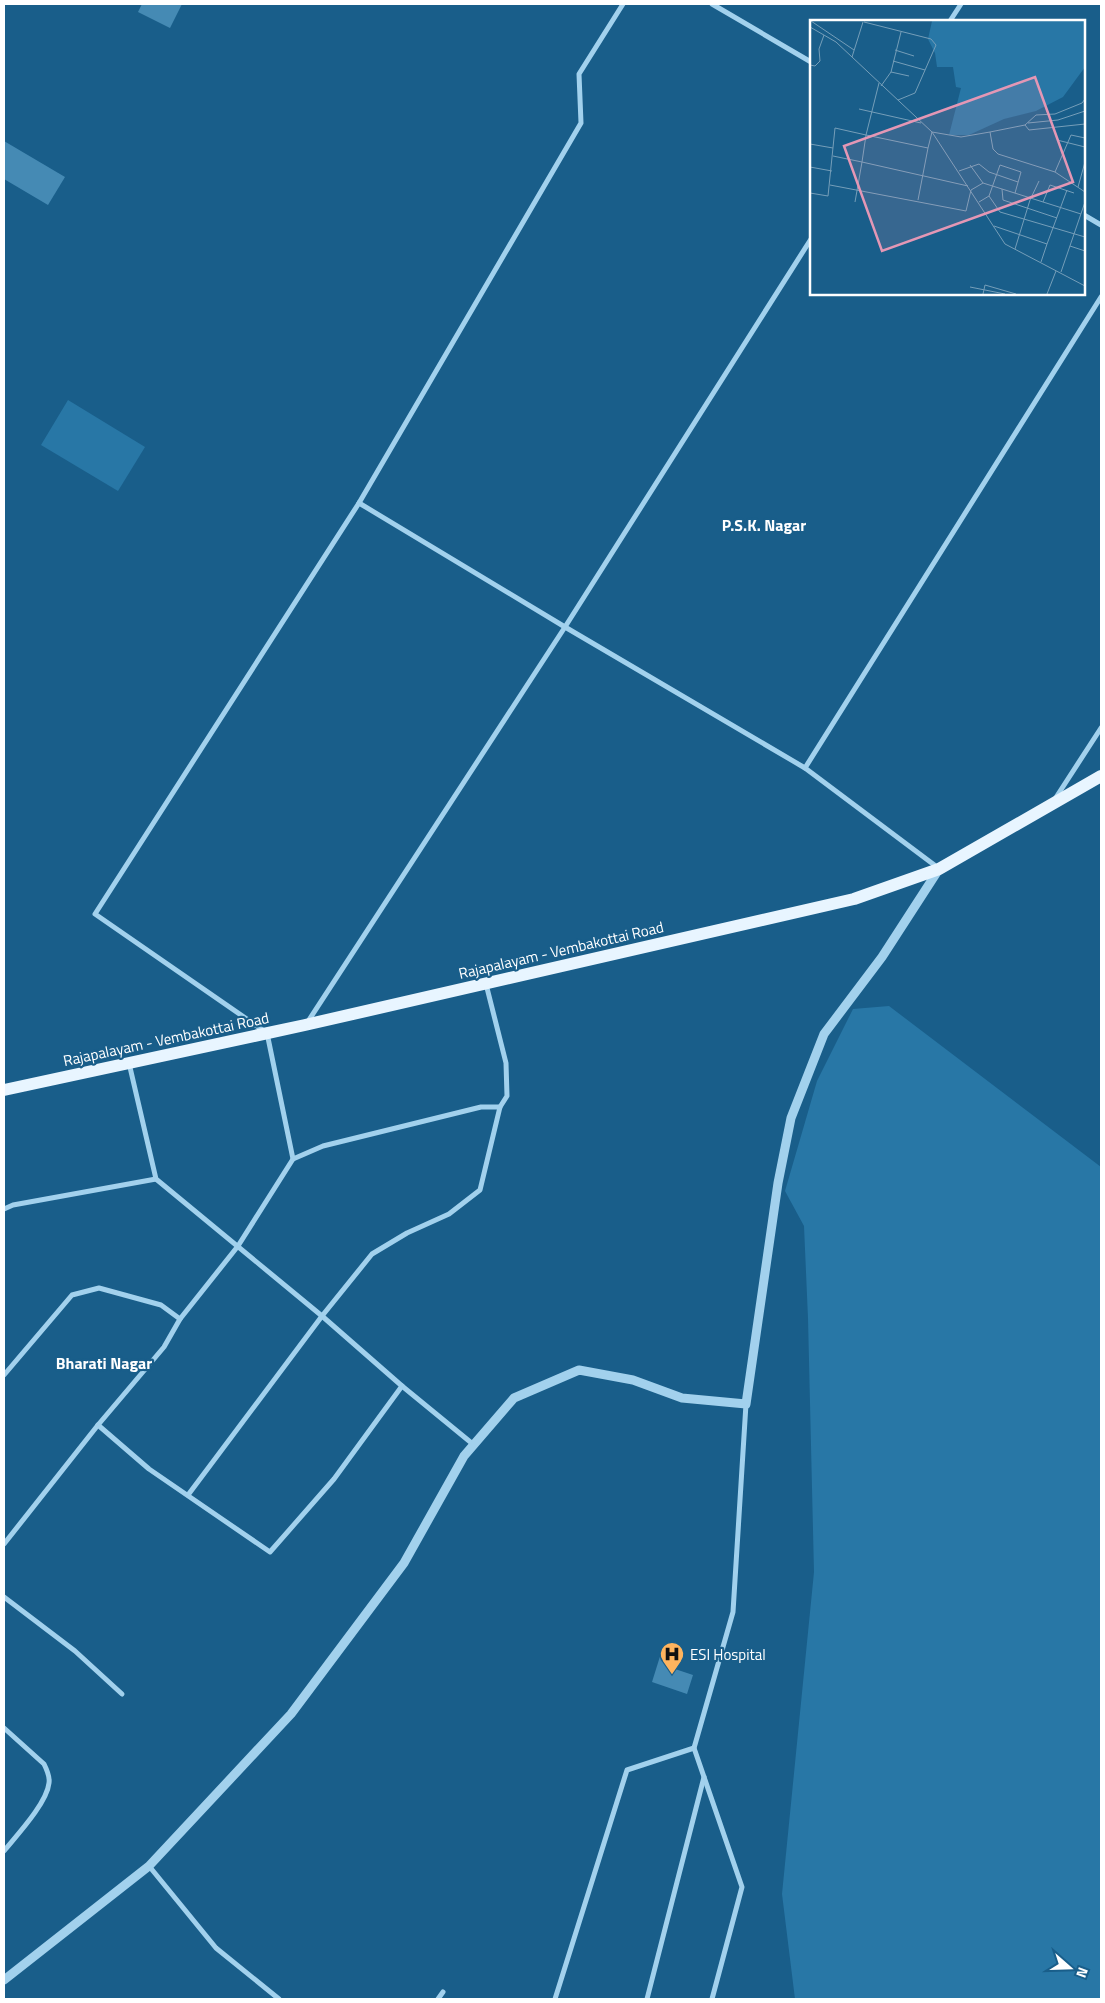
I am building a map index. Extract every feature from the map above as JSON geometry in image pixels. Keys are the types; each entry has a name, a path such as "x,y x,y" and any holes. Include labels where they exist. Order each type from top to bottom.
{"main road":[{"name":"Rajapalayam - Vembakottai Road","path":"4,1090 305,1025 854,899 939,869 1101,776"}],"street":[{"path":"293,1159 267,1033 95,914 359,503 581,123 579,74 623,4"},
{"path":"712,4 810,61"},
{"path":"951,20 962,4"},
{"path":"1085,216 1101,225"},
{"path":"305,1025 564,627 810,241"},
{"path":"806,768 1101,297"},
{"path":"359,503 564,627 806,768 939,869 882,957 824,1034 791,1118 778,1183 746,1404 733,1612 694,1748 742,1887 712,1999"},
{"path":"1051,804 1101,728"},
{"path":"188,1495 322,1316 372,1254 406,1233 449,1214 480,1190 500,1107 507,1096 506,1063 486,984"},
{"path":"129,1063 156,1179 322,1316 402,1386 474,1444"},
{"path":"4,1544 98,1425 164,1347 180,1319 238,1246 293,1159 333,1144 481,1107 500,1107"},
{"path":"4,1209 13,1205 156,1179"},
{"path":"4,1375 72,1295 100,1288 161,1305 180,1319"},
{"path":"4,1980 149,1866 291,1714 404,1563 464,1456 514,1398 579,1370 632,1380 682,1398 746,1404"},
{"path":"98,1425 149,1469 270,1552 334,1478 402,1386"},
{"path":"4,1597 75,1651 122,1694"},
{"path":"4,1728 44,1764 48,1772 49,1783 35,1812 4,1851"},
{"path":"556,1999 627,1770 694,1748"},
{"path":"647,1999 705,1776"},
{"path":"149,1866 216,1948 279,1999"},
{"path":"438,1999 443,1992"}],"shaded area":[{"path":"68,400 145,447 118,491 41,445"},
{"path":"889,1006 1101,1167 1101,1999 795,1999 782,1894 814,1572 804,1226 785,1191 817,1081 853,1009"}],"building":[{"path":"142,4 182,4 170,28 138,12"},
{"path":"4,141 65,177 48,205 4,179"},
{"path":"662,1650 679,1655 675,1669 693,1675 687,1694 652,1682"}],"place":[{"name":"ESI Hospital","path":"672,1675"}],"district":[{"name":"P.S.K. Nagar","path":"764,525"},
{"name":"Bharati Nagar","path":"104,1363"}]}
